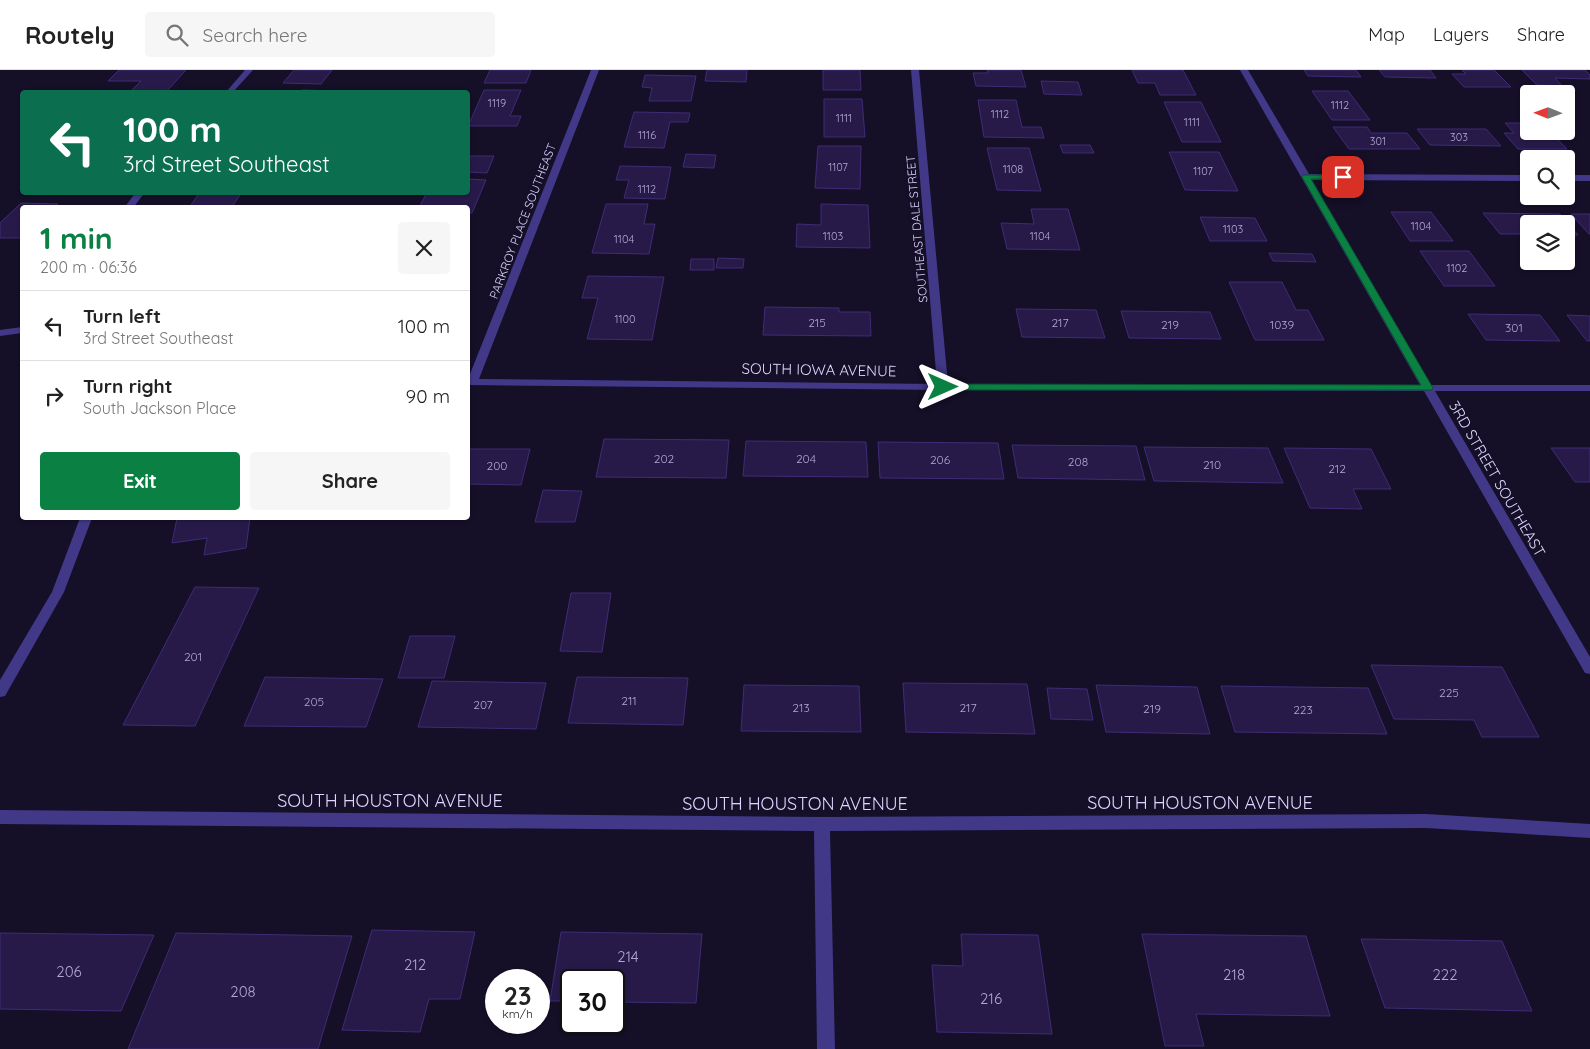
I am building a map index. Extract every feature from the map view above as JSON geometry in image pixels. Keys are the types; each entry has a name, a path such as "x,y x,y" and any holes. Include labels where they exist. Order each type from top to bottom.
{"street":[{"path":"231,90 249,70"},
{"name":"PARKROY PLACE SOUTHEAST","path":"470,382 596,70"},
{"name":"SOUTHEAST DALE STREET","path":"916,70 943,387"},
{"name":"3RD STREET SOUTHEAST","path":"1244,70 1590,669"},
{"path":"1305,177 1520,178"},
{"path":"1575,178 1590,178"},
{"path":"130,205 139,195"},
{"path":"0,333 20,330"},
{"name":"SOUTH IOWA AVENUE","path":"470,382 943,387 1590,388"},
{"path":"0,692 58,592 85,520"},
{"name":"SOUTH HOUSTON AVENUE","path":"0,817 822,824 1426,821 1590,831"},
{"path":"822,824 826,1049"}],"building":[{"path":"119,70 186,70 168,90 132,90 141,81 108,81"},
{"path":"294,70 332,70 321,84 283,83"},
{"path":"490,70 531,70 526,83 484,83"},
{"path":"707,70 747,70 746,82 705,81"},
{"path":"823,70 860,70 861,90 823,90"},
{"path":"987,70 1021,70 1026,87 976,86 973,73 988,73"},
{"path":"1132,70 1183,70 1196,95 1160,95 1155,83 1138,83"},
{"path":"1304,70 1356,70 1361,77 1308,76"},
{"path":"1379,70 1430,70 1436,78 1385,77"},
{"path":"1462,70 1494,70 1511,87 1464,87 1452,74 1466,74"},
{"path":"1522,70 1585,70 1590,75 1590,79 1555,78 1561,85 1537,85"},
{"path":"645,75 696,76 691,101 649,101 652,88 642,87"},
{"path":"1041,81 1078,82 1082,95 1044,94"},
{"path":"484,90 521,90 510,116 521,116 517,126 470,126 470,122"},
{"path":"1312,91 1348,91 1370,120 1332,120"},
{"path":"824,99 862,99 865,137 824,137"},
{"path":"978,100 1016,100 1022,127 1041,127 1044,138 984,137"},
{"path":"1164,102 1201,102 1221,142 1182,142"},
{"path":"634,112 690,113 688,122 670,122 664,148 624,147"},
{"path":"1505,123 1520,123 1520,140 1558,140 1567,149 1518,149 1504,133 1514,133"},
{"path":"1333,127 1367,127 1371,133 1407,133 1420,149 1349,149"},
{"path":"1417,129 1486,129 1501,146 1430,145"},
{"path":"1060,145 1090,145 1094,153 1063,153"},
{"path":"818,146 861,146 860,189 815,188"},
{"path":"987,148 1029,148 1041,191 997,190"},
{"path":"1169,152 1219,152 1238,191 1185,190"},
{"path":"686,154 716,155 714,168 683,167"},
{"path":"470,156 494,156 487,173 470,172"},
{"path":"620,166 671,167 665,199 624,198 629,180 616,180"},
{"path":"470,179 486,180 472,213 470,213 470,205 420,205 426,195 470,195"},
{"path":"198,195 240,195 233,205 191,205"},
{"path":"21,203 58,204 20,205 20,238 0,238 0,223"},
{"path":"606,204 648,204 644,224 655,224 649,254 592,253"},
{"path":"821,204 868,205 870,248 796,247 797,224 821,225"},
{"path":"1031,209 1068,209 1080,250 1007,249 1001,223 1034,224"},
{"path":"1391,212 1431,212 1453,241 1410,241"},
{"path":"1483,213 1561,215 1520,215 1520,234 1500,234"},
{"path":"1590,214 1590,234 1575,218 1575,215 1572,215"},
{"path":"1200,217 1255,218 1267,241 1210,241"},
{"path":"1420,251 1469,251 1495,286 1444,286"},
{"path":"1269,253 1312,254 1316,262 1273,261"},
{"path":"718,258 744,259 743,268 716,268"},
{"path":"691,259 714,259 714,270 690,270"},
{"path":"588,276 664,277 652,340 587,339 598,298 582,298"},
{"path":"1229,282 1282,282 1296,310 1308,310 1324,340 1255,340"},
{"path":"765,307 839,308 839,312 870,312 871,336 763,335"},
{"path":"1016,309 1096,310 1105,338 1022,337"},
{"path":"1121,311 1210,312 1221,339 1129,338"},
{"path":"1468,314 1540,315 1560,341 1486,340"},
{"path":"1567,315 1590,316 1590,341 1587,341"},
{"path":"604,439 729,440 726,478 596,477"},
{"path":"746,441 866,442 868,477 743,476"},
{"path":"878,442 998,443 1004,479 880,478"},
{"path":"1012,445 1136,446 1145,480 1018,478"},
{"path":"1144,447 1268,448 1283,483 1154,481"},
{"path":"1284,448 1371,449 1391,489 1353,489 1362,509 1310,508"},
{"path":"1551,448 1590,448 1590,482 1575,482"},
{"path":"470,449 530,449 521,485 470,484"},
{"path":"543,490 582,491 575,522 535,522"},
{"path":"177,520 250,520 246,548 204,555 207,538 172,543"},
{"path":"195,587 259,588 195,726 123,725"},
{"path":"571,593 611,593 602,652 560,651"},
{"path":"410,636 455,636 444,678 398,678"},
{"path":"1371,665 1502,667 1539,737 1482,737 1474,720 1394,719"},
{"path":"265,677 383,679 366,727 244,726"},
{"path":"577,677 688,678 683,725 568,723"},
{"path":"432,681 546,683 536,729 418,727"},
{"path":"903,683 1027,684 1035,734 906,732"},
{"path":"744,685 859,686 861,732 741,731"},
{"path":"1096,685 1197,687 1210,734 1106,732"},
{"path":"1221,686 1368,688 1387,734 1235,732"},
{"path":"1047,688 1087,689 1093,720 1051,719"},
{"path":"372,930 475,932 460,999 429,999 420,1032 342,1030"},
{"path":"561,932 702,934 696,1003 625,1002 625,969 560,969 560,1001 550,1001"},
{"path":"0,933 154,935 121,1011 0,1009"},
{"path":"176,933 352,936 318,1049 128,1049"},
{"path":"961,934 1038,935 1052,1034 937,1032 932,965 963,966"},
{"path":"1142,934 1306,936 1330,1016 1196,1014 1204,1046 1165,1046"},
{"path":"1361,939 1502,941 1532,1011 1385,1008"}],"route":[{"path":"943,387 1428,388 1305,177 1343,177"}]}
